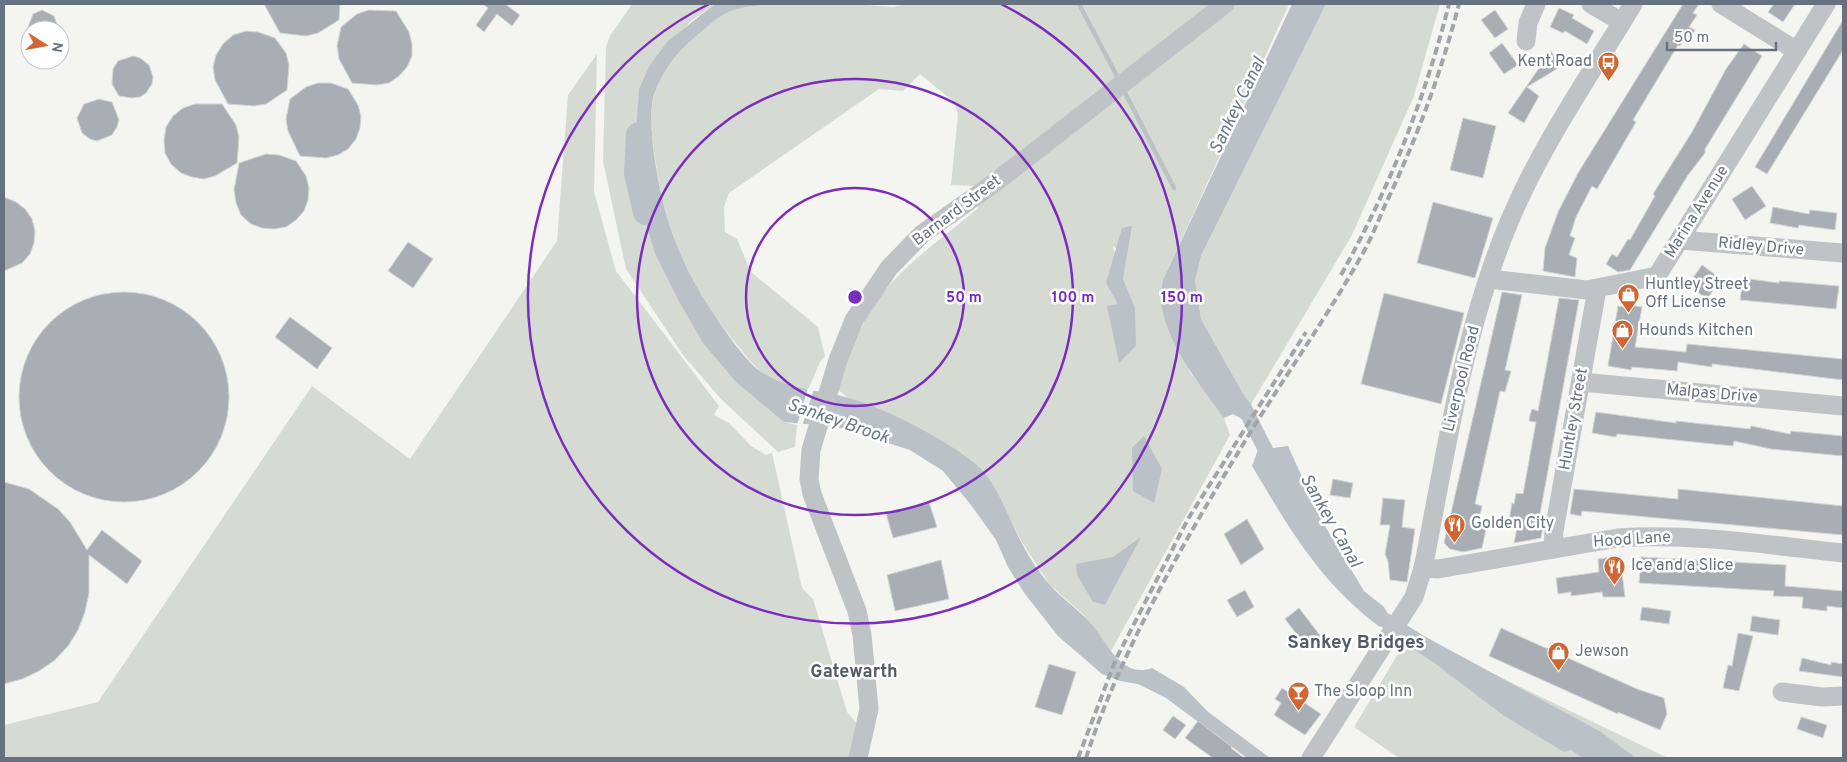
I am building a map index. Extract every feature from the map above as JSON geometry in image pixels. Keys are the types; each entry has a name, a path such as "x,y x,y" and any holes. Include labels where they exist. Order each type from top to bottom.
{"street":[{"name":"Barnard Street","path":"858,758 869,709 864,652 857,612 812,494 809,479 811,450 838,360 859,312 889,268 922,234 993,184 1225,4"},
{"path":"1526,41 1528,23 1536,4"},
{"path":"1592,4 1622,22"},
{"name":"Liverpool Road","path":"1311,758 1396,628 1414,597 1423,568 1452,414 1488,279 1506,228 1543,152 1633,4"},
{"path":"1721,4 1797,51"},
{"name":"Marina Avenue","path":"1488,279 1541,286 1597,289 1657,276 1826,4"},
{"name":"Ridley Drive","path":"1680,240 1843,254"},
{"name":"Huntley Street","path":"1553,549 1554,531 1597,289"},
{"name":"Malpas Drive","path":"1581,382 1843,406"},
{"name":"Hood Lane","path":"1423,568 1438,569 1618,538 1678,536 1843,553"},
{"path":"1782,692 1822,697 1843,696"}],"shaded area":[{"path":"632,4 715,4 691,21 650,65 641,208 655,254 677,298 784,422 797,425 795,447 778,452 721,399 683,355 626,269 603,161 606,47 610,36"},
{"path":"767,4 855,4 893,7 906,4 1289,4 1163,280 1161,302 1190,372 1224,418 1230,435 1110,653 1084,615 1050,585 1020,539 999,496 978,465 945,443 888,414 850,399 836,389 862,327 883,293 916,259 978,208 973,186 951,185 958,114 954,102 920,74 903,91 879,89 729,193 724,207 725,232 737,239 751,272 818,327 825,356 820,362 808,390 776,380 756,368 722,326 694,282 673,234 659,184 652,127 654,97 666,70 675,58 709,24 734,9","holes":["1113,246 1127,256 1123,277"]},
{"path":"1326,4 1440,4 1414,96 1352,235 1250,406 1201,319 1195,281 1201,256"},
{"path":"597,54 594,192 616,271 719,406 714,415 729,423 751,446 766,455 772,453 802,588 813,599 847,712 864,732 858,758 4,758 4,725 98,702 312,386 410,459 557,241 568,95"},
{"path":"1410,634 1668,758 1399,758 1354,727"}],"water":[{"name":"Sankey Brook","path":"715,4 771,4 741,8 726,13 710,24 683,49 671,62 657,86 652,102 651,125 657,176 673,235 699,291 734,342 754,366 770,377 792,386 849,398 880,409 932,435 976,464 995,488 1032,562 1055,590 1088,620 1116,658 1132,668 1141,670 1152,668 1184,687 1207,711 1270,758 1247,758 1166,698 1138,684 1120,681 1102,674 1058,636 1025,594 1008,567 996,540 943,471 910,450 837,427 784,422 736,382 703,343 677,298 655,254 641,208 635,149 639,89 650,65 668,41"},
{"path":"1292,4 1326,4 1201,256 1195,281 1201,319 1250,406 1242,419 1233,414 1224,418 1186,364 1170,334 1161,303 1163,280"},
{"path":"1132,226 1123,279 1135,308 1136,346 1119,363 1107,306 1118,304 1106,283 1122,228"},
{"path":"1262,429 1273,448 1288,446 1322,521 1364,591 1384,607 1388,614 1380,627 1359,610 1323,574 1293,533 1252,466 1258,450 1253,441"},
{"path":"1144,436 1162,469 1154,503 1133,491 1132,448"},
{"path":"1141,537 1105,605 1093,602 1077,575 1076,564 1113,557"},
{"path":"1411,629 1601,732 1636,758 1583,758 1571,750 1564,752 1503,715 1433,662 1403,642"}],"pier":[{"path":"808,388 814,389 802,426 799,426 797,425"}],"building":[{"path":"264,4 340,4 339,20 318,33 306,36 280,33"},
{"path":"483,4 505,4 520,15 512,26 497,14 484,32 476,25 488,8"},
{"path":"1683,4 1699,4 1693,13 1697,15 1689,27 1695,30 1688,41 1685,38 1680,46 1678,45 1633,120 1636,122 1597,189 1592,186 1576,217 1570,236 1575,238 1569,255 1577,258 1575,277 1543,271 1545,248 1558,212 1578,173"},
{"path":"1774,4 1795,4 1783,22 1768,12"},
{"path":"1559,8 1574,15 1572,18 1594,31 1587,44 1565,31 1563,33 1550,27"},
{"path":"42,10 54,16 55,20 31,20 33,14"},
{"path":"369,10 396,11 409,32 412,56 407,67 389,83 377,85 352,83 339,59 337,46 341,27 357,14"},
{"path":"1495,10 1508,29 1495,38 1481,20"},
{"path":"1843,20 1843,50 1767,174 1755,167"},
{"path":"246,31 258,32 275,38 286,53 289,65 287,90 266,104 254,106 228,104 215,80 213,67 216,55 223,44 233,35"},
{"path":"1502,43 1518,65 1504,74 1489,53"},
{"path":"1744,44 1762,56 1705,149 1705,153 1688,175 1630,270 1618,272 1606,264 1612,254 1617,257 1628,239 1630,240 1655,196 1653,194 1692,132 1726,69"},
{"path":"1551,51 1560,67 1527,87 1539,96 1524,123 1508,113"},
{"path":"133,56 140,58 149,65 153,77 152,84 146,93 140,97 119,96 112,84 113,69 118,61"},
{"path":"318,83 331,83 348,89 358,105 361,116 360,128 356,139 348,149 338,155 326,158 300,156 288,131 286,119 290,99 306,87"},
{"path":"99,99 112,102 119,120 112,135 97,141 90,139 82,133 77,118 84,104"},
{"path":"195,104 222,104 236,125 239,137 237,163 215,176 204,179 181,173 171,164 165,153 166,127 173,116 183,108"},
{"path":"1463,118 1496,126 1483,178 1450,170"},
{"path":"266,154 279,155 296,161 306,176 309,188 308,200 304,211 286,227 262,228 251,224 241,215 236,203 234,190 239,163"},
{"path":"1752,186 1766,206 1745,220 1732,199"},
{"path":"4,197 16,202 25,209 32,219 35,231 34,243 30,254 22,263 4,271"},
{"path":"1433,202 1493,218 1475,278 1417,263"},
{"path":"1773,207 1809,214 1810,210 1837,213 1835,230 1799,225 1798,228 1770,223"},
{"path":"408,242 433,259 413,288 388,271"},
{"path":"1702,265 1721,279 1707,299 1688,285"},
{"path":"1743,278 1779,283 1779,281 1839,286 1836,309 1740,300"},
{"path":"124,292 144,294 164,300 182,310 198,323 211,339 221,357 227,377 229,397 227,417 221,437 211,455 198,471 182,484 164,494 144,500 124,502 104,500 84,494 66,484 50,471 37,455 27,437 21,417 19,397 21,377 27,357 37,339 50,323 66,310 84,300 104,294"},
{"path":"1502,292 1522,295 1505,370 1511,371 1505,392 1500,391 1475,504 1482,506 1478,523 1487,525 1482,548 1463,552 1450,549 1444,543"},
{"path":"1384,293 1464,313 1441,404 1361,384"},
{"path":"1559,298 1579,300 1538,525 1543,527 1541,538 1514,543 1517,528 1508,526 1512,503 1514,504 1516,493 1523,494 1536,422 1529,421 1530,415 1532,409 1538,411"},
{"path":"1630,305 1642,307 1635,347 1686,352 1687,344 1843,359 1843,380 1712,364 1712,367 1678,362 1677,371 1632,367 1631,370 1608,366 1618,306 1630,308"},
{"path":"290,317 332,348 317,369 275,337"},
{"path":"1596,412 1676,423 1676,421 1750,429 1751,426 1790,434 1791,431 1843,436 1843,456 1771,449 1734,441 1733,446 1617,434 1616,437 1592,433"},
{"path":"1333,479 1353,483 1350,498 1330,495"},
{"path":"4,482 29,489 58,509 70,522 87,550 102,530 142,561 127,584 89,555 89,593 85,612 78,630 68,646 55,660 39,671 22,679 4,684"},
{"path":"1574,489 1678,499 1678,489 1843,506 1843,535 1582,511 1581,516 1570,514"},
{"path":"1383,498 1405,500 1402,527 1415,529 1407,582 1390,580 1388,561 1385,554 1390,525 1380,525"},
{"path":"929,502 937,527 893,538 886,513"},
{"path":"1247,519 1264,549 1241,565 1224,534"},
{"path":"1620,556 1625,597 1603,597 1602,592 1571,596 1571,592 1558,594 1556,578 1599,572 1598,559"},
{"path":"1641,557 1786,565 1785,586 1843,591 1843,608 1827,606 1827,611 1802,608 1803,597 1773,596 1774,591 1639,583"},
{"path":"941,560 949,599 895,611 887,575"},
{"path":"1245,590 1254,607 1237,617 1227,600"},
{"path":"1642,607 1671,611 1669,624 1640,620"},
{"path":"1299,608 1322,638 1308,649 1285,619"},
{"path":"1752,616 1780,620 1778,635 1750,631"},
{"name":"Jewson","path":"1501,628 1637,689 1664,698 1667,714 1660,730 1618,712 1618,714 1489,656"},
{"path":"1738,633 1753,636 1739,691 1723,688 1728,665 1732,666"},
{"path":"1802,658 1831,665 1831,662 1843,664 1843,677 1799,671"},
{"path":"1049,664 1076,672 1062,715 1035,707"},
{"name":"The Sloop Inn","path":"1282,688 1321,714 1305,735 1274,715 1281,703 1275,699"},
{"path":"1173,716 1186,725 1175,739 1163,730"},
{"path":"1801,717 1827,725 1823,738 1797,729"},
{"path":"1198,721 1244,758 1213,758 1185,738"}],"waterway":[{"name":"Sankey Canal","path":"1079,4 1119,80"},
{"name":"Sankey Canal","path":"1123,89 1174,188"},
{"name":"Sankey Brook","path":"639,135 637,173 646,212"},
{"name":"Sankey Canal","path":"1234,395 1245,409 1267,453"},
{"name":"Sankey Canal","path":"1369,607 1380,617 1424,645"}],"railway":[{"path":"1341,275 1375,210 1404,143 1429,74 1449,4"},
{"path":"1086,758 1100,719 1134,640 1175,561 1239,451 1333,303 1369,241 1408,154 1427,105 1459,4"},
{"path":"1078,758 1116,659 1188,519 1306,332"}],"place":[{"name":"Kent Road","path":"1608,81"},
{"name":"Huntley Street Off License","path":"1629,313"},
{"name":"Hounds Kitchen","path":"1623,350"},
{"name":"Golden City","path":"1455,543"},
{"name":"Ice and a Slice","path":"1615,585"},
{"name":"Jewson","path":"1559,671"},
{"name":"The Sloop Inn","path":"1298,711"}],"district":[{"name":"Sankey Bridges","path":"1356,643"},
{"name":"Gatewarth","path":"854,672"}]}
